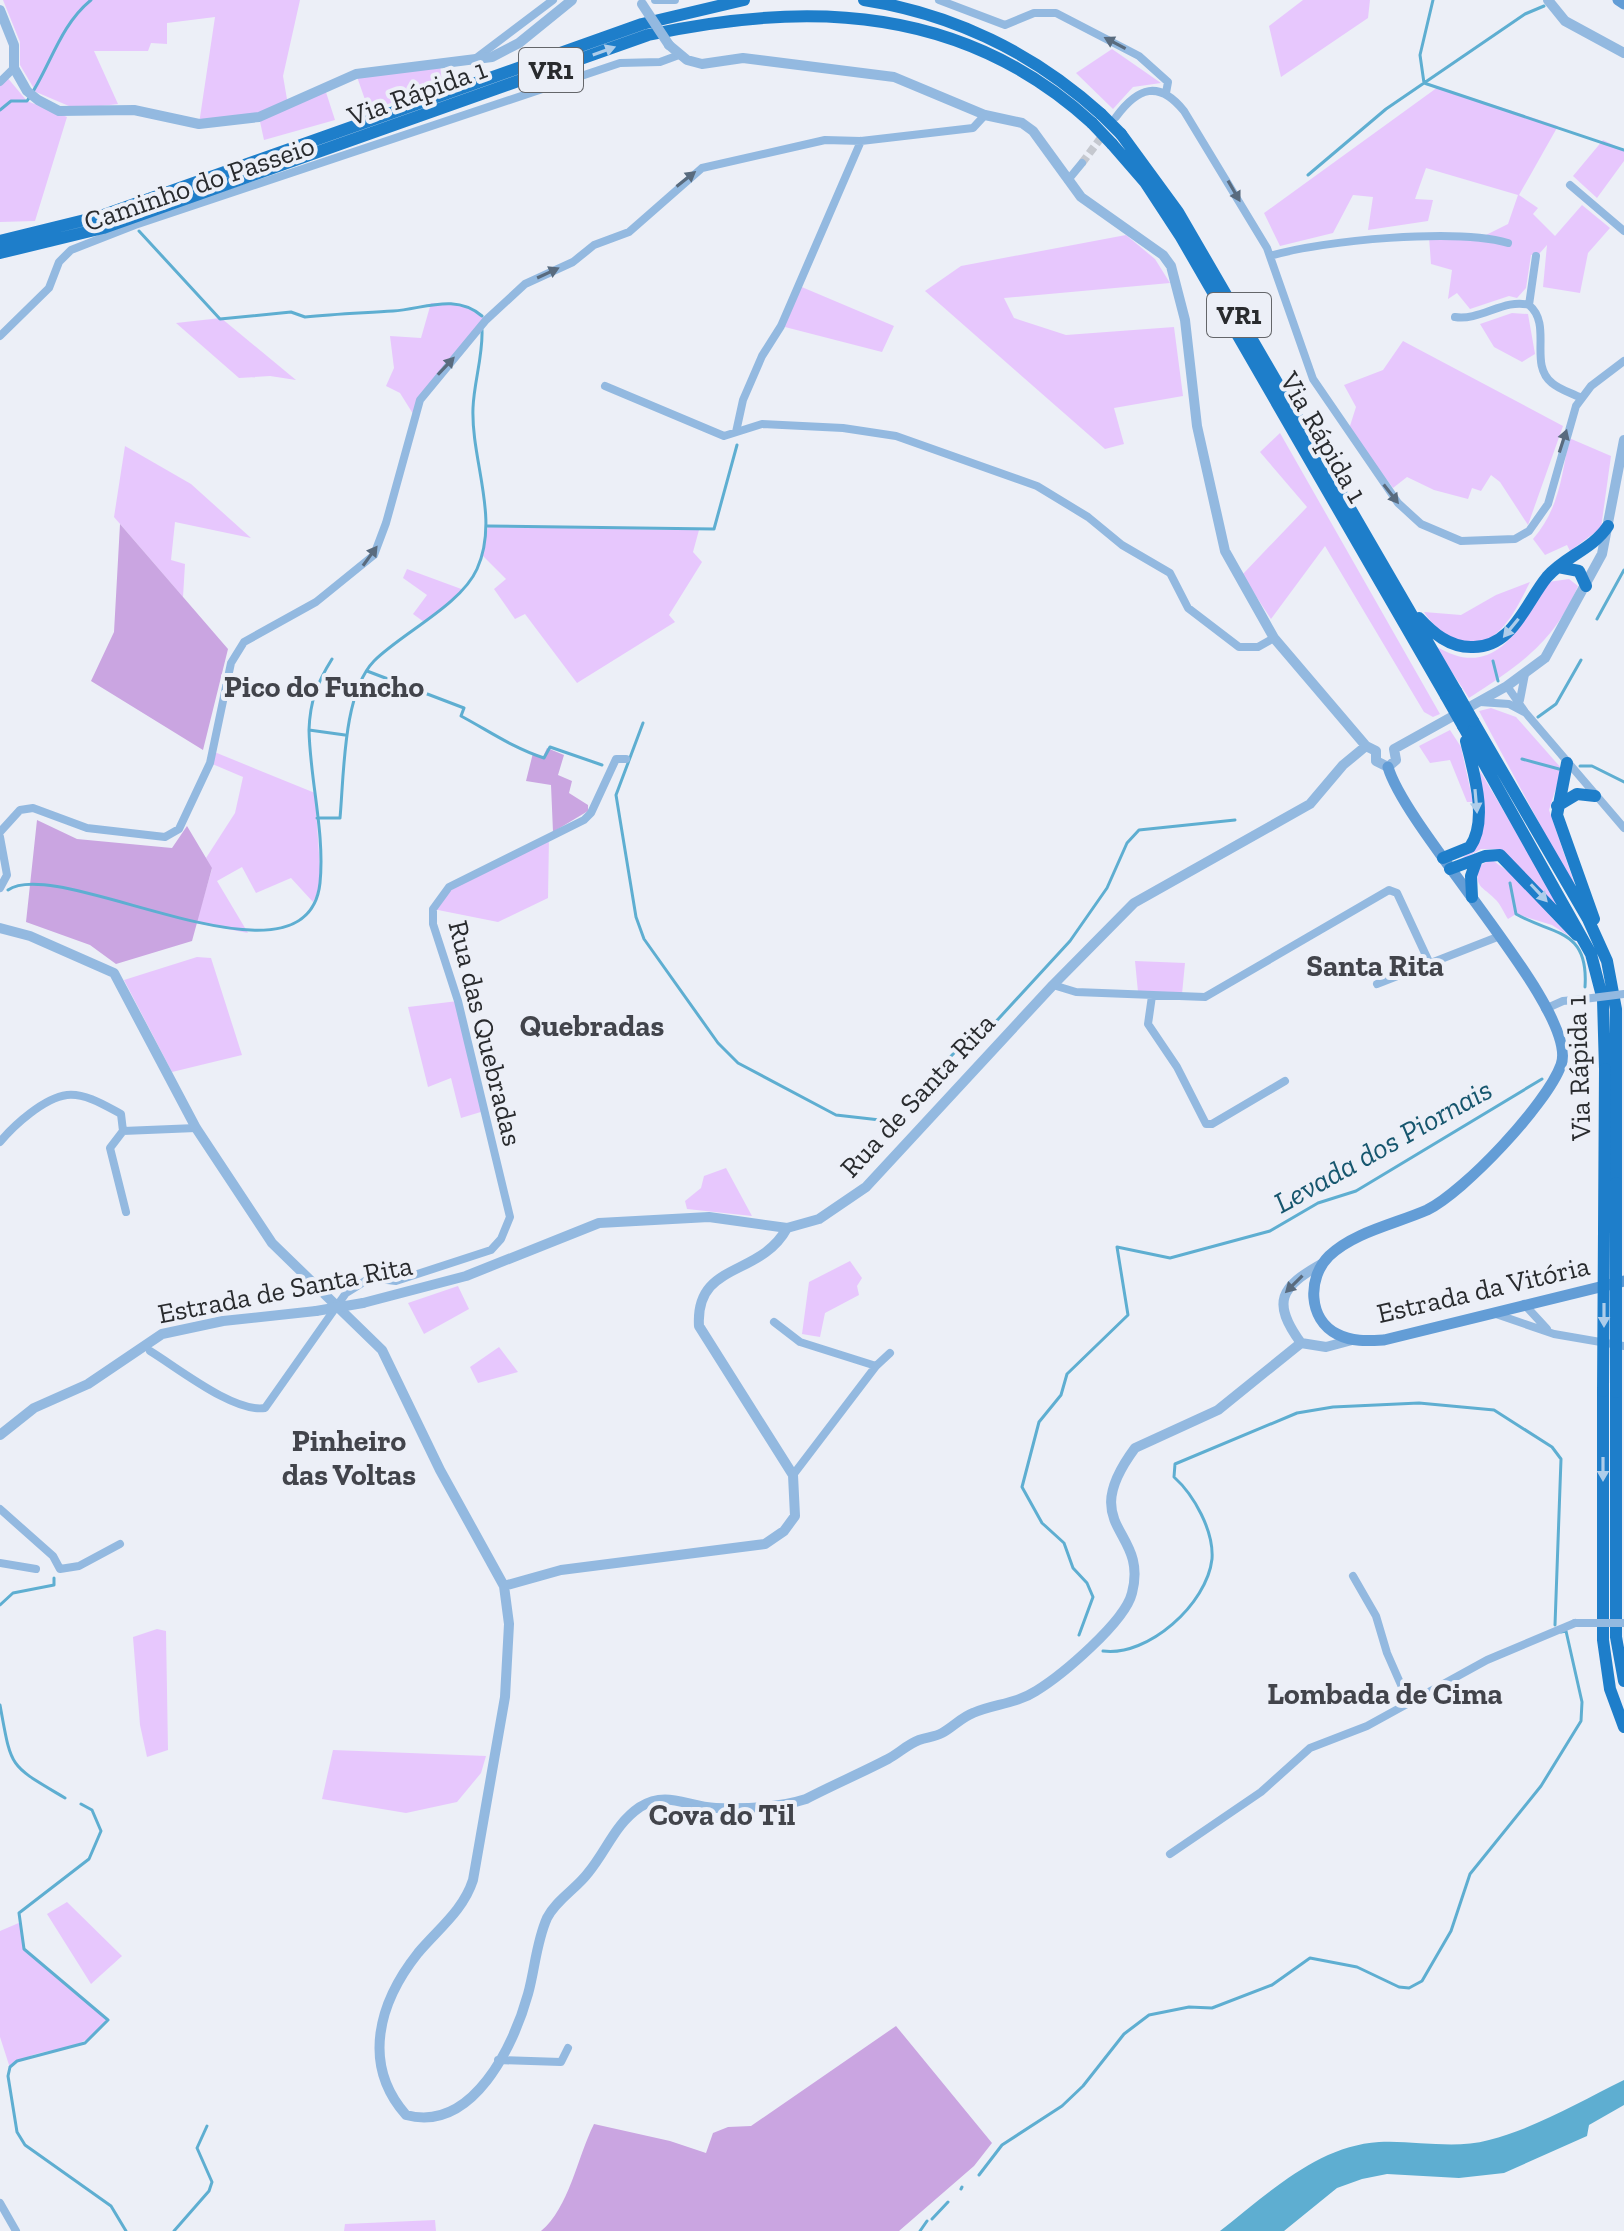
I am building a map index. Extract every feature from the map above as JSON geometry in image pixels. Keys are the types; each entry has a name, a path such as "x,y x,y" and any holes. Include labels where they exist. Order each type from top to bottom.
{"highway":[{"name":"Via Rápida 1","path":"0,241 101,216 642,24 744,0"},
{"name":"Via Rápida 1","path":"864,0 931,15 993,39 1049,72 1158,180 1404,601 1451,694"},
{"name":"Via Rápida 1","path":"0,253 92,231 648,35 713,16 758,9 851,10 946,32 1026,71 1096,118"},
{"name":"Via Rápida 1","path":"1117,139 1181,237 1451,694 1597,952 1610,1069 1610,1392 1616,1637 1624,1681"},
{"path":"1404,601 1439,637 1459,647 1490,646 1503,638 1549,574 1595,543 1608,526"},
{"path":"1558,567 1579,571 1586,586"},
{"path":"1447,864 1470,847 1478,831 1468,723"},
{"path":"1567,763 1557,806 1597,952"},
{"path":"1557,806 1577,794 1595,796"},
{"path":"1447,864 1495,855 1508,860 1597,952"},
{"path":"1472,897 1471,876 1477,859"},
{"name":"Via Rápida 1","path":"1610,1392 1603,1640 1615,1705 1624,1727"}],"main road":[{"path":"1618,0 1624,4"},
{"path":"1326,1326 1313,1300 1315,1280 1323,1263 1350,1241 1453,1196 1518,1125 1556,1075 1564,1056 1559,1030 1500,936 1393,783 1388,767"},
{"name":"Estrada da Vitória","path":"1326,1326 1352,1340 1384,1340 1624,1281"}],"street":[{"path":"475,59 553,0"},
{"path":"0,10 14,45 14,68 27,91 59,111 112,108 191,123 219,123 259,117 356,74 475,59 510,49 572,0"},
{"path":"655,0 675,0"},
{"path":"939,0 1005,25 1045,11 1067,17 1146,61 1168,82 1170,95"},
{"path":"641,2 669,45 679,55 702,64 743,58 894,77 985,115 1028,127 1088,203 1148,241 1171,266 1185,320 1197,426 1221,542 1274,638 1371,748 1376,761 1388,767 1396,760 1394,749"},
{"path":"1550,3 1565,21 1624,53"},
{"name":"Caminho do Passeio","path":"0,336 49,288 59,262 71,250 135,225 620,63 660,62 679,55"},
{"path":"0,82 14,68"},
{"path":"1116,117 1140,94 1157,90 1170,95 1194,124 1270,256 1313,379 1398,503 1439,534 1461,541 1492,542 1515,539 1535,525 1548,504 1564,440 1581,398 1604,375 1624,361"},
{"path":"0,888 7,875 0,834 20,810 33,808 87,828 165,837 179,829 210,763 231,663 244,642 311,605 348,579 374,555 420,400 436,376 486,320 525,284 573,262 594,245 629,232 702,168 825,140 861,141 973,128 985,115"},
{"path":"736,432 743,400 762,356 781,326 861,141"},
{"path":"1068,180 1082,163"},
{"path":"1570,185 1624,231"},
{"path":"1270,256 1300,247 1429,237 1484,236 1508,243"},
{"path":"1536,256 1529,305 1539,319 1542,368 1546,377 1581,398"},
{"path":"1455,317 1468,319 1518,303 1529,305"},
{"path":"605,386 724,436 762,424 843,428 896,436 1037,486 1088,517 1122,545 1170,573 1188,608 1239,647 1258,647 1274,638"},
{"path":"1394,749 1505,687 1525,674 1554,646 1602,554 1624,440"},
{"path":"1520,700 1525,674"},
{"path":"1505,687 1520,700 1525,712 1624,828"},
{"path":"1505,687 1509,704"},
{"path":"1478,702 1509,704 1525,712"},
{"path":"1371,748 1385,745 1394,749"},
{"name":"Rua de Santa Rita","path":"504,1586 561,1570 765,1544 784,1531 795,1516 793,1475 699,1326 698,1309 714,1280 769,1253 787,1228 819,1219 866,1187 1053,985 1134,903 1310,804 1343,765 1371,748"},
{"name":"Rua das Quebradas","path":"337,1305 346,1293 370,1278 396,1281 491,1250 501,1239 510,1217 458,1001 433,924 433,909 449,887 584,820 591,813 616,759 626,759"},
{"path":"1053,985 1076,992 1205,997 1389,890 1397,893 1430,964"},
{"path":"0,928 42,941 114,973 196,1128 272,1243 382,1350 440,1470 504,1586 509,1624 505,1697 473,1880 465,1901 404,1973 379,2037 378,2062 384,2083 406,2115 428,2115 463,2105 486,2082 529,1992 539,1937 549,1915 588,1874 628,1816 657,1798 718,1808 791,1804 889,1758 917,1740 940,1734 971,1713 1036,1691 1127,1608 1135,1570 1128,1545 1112,1519 1109,1505 1114,1484 1135,1448 1218,1410 1301,1343"},
{"path":"1377,984 1500,936"},
{"path":"1545,1009 1563,1001 1624,994"},
{"path":"1152,996 1148,1024 1177,1067 1206,1124 1212,1124 1285,1081"},
{"path":"0,1142 29,1114 67,1095 93,1100 121,1114 123,1131 110,1148 126,1212"},
{"path":"123,1131 196,1128"},
{"name":"Estrada de Santa Rita","path":"0,1435 34,1408 88,1384 162,1334 223,1321 363,1303 466,1276 608,1221 709,1217 787,1228"},
{"path":"1323,1263 1293,1283 1284,1294 1282,1312 1301,1343 1315,1346 1352,1340"},
{"path":"1536,1320 1549,1299"},
{"path":"1524,1304 1536,1320 1554,1334"},
{"path":"150,1351 236,1404 252,1410 265,1408 337,1305"},
{"path":"1493,1313 1554,1334 1624,1346"},
{"path":"774,1322 800,1342 876,1366"},
{"path":"1315,1346 1326,1326"},
{"path":"793,1475 876,1366 890,1353"},
{"path":"0,1509 53,1556 60,1569"},
{"path":"60,1569 79,1566 120,1544"},
{"path":"0,1563 36,1569"},
{"path":"55,1578 60,1569"},
{"path":"1353,1576 1376,1616 1387,1653 1409,1703"},
{"path":"1170,1854 1261,1792 1310,1748 1367,1726 1487,1660 1575,1623 1624,1623"},
{"path":"498,2060 561,2062 568,2048"},
{"path":"0,2203 16,2231"}],"shaded area":[{"path":"3,0 300,0 283,76 288,105 324,86 335,120 264,140 259,117 199,124 215,17 167,23 167,44 151,43 148,51 94,51 118,104 76,109 36,92 20,65 20,42"},
{"path":"1303,0 1370,0 1368,18 1281,77 1269,26"},
{"path":"1112,49 1161,83 1133,87 1113,109 1076,73"},
{"path":"440,63 442,84 369,111 356,74"},
{"path":"6,76 27,101 67,117 35,221 0,222 0,82"},
{"path":"1438,87 1558,126 1519,195 1538,208 1533,214 1555,236 1582,205 1610,228 1588,253 1580,293 1543,287 1547,245 1539,254 1531,255 1526,288 1517,298 1509,296 1470,309 1457,293 1448,299 1452,270 1431,264 1429,237 1484,236 1508,224 1518,195 1426,168 1415,199 1433,200 1428,221 1368,230 1373,197 1353,195 1333,233 1280,246 1264,213"},
{"path":"1603,140 1624,150 1624,161 1597,198 1573,176"},
{"path":"1126,235 1155,259 1170,283 1004,298 1014,318 1066,335 1174,327 1183,396 1114,408 1124,444 1105,449 925,291 961,266"},
{"path":"797,285 894,326 882,352 781,326"},
{"path":"431,303 466,305 486,320 436,376 415,417 400,393 386,386 394,368 390,336 421,338"},
{"path":"1512,313 1528,314 1535,354 1522,362 1494,347 1480,324"},
{"path":"221,318 296,380 270,376 239,378 176,323"},
{"path":"1403,341 1563,426 1528,525 1500,482 1491,475 1481,491 1472,488 1468,499 1434,490 1407,477 1393,488 1349,429 1356,407 1344,385 1383,370"},
{"path":"1280,433 1440,714 1433,717 1424,712 1325,546 1271,619 1242,575 1307,507 1260,452"},
{"path":"1569,438 1611,456 1601,528 1570,551 1567,545 1545,555 1533,539 1554,504"},
{"path":"125,446 191,484 251,538 175,522 171,560 185,564 183,597 114,517"},
{"path":"120,524 228,649 203,750 91,681 114,632"},
{"path":"488,527 699,530 693,552 702,562 669,615 675,622 577,683 525,614 515,619 494,589 506,579 482,555"},
{"path":"407,569 464,590 424,622 413,614 427,595 403,578"},
{"path":"1569,579 1578,586 1546,638 1519,664 1469,698 1434,645 1455,655 1474,658 1490,654 1516,632 1548,582"},
{"path":"1530,582 1504,626 1478,642 1457,640 1447,635 1424,612 1461,615 1496,595"},
{"path":"1491,708 1516,717 1562,769 1549,810 1579,897 1479,711"},
{"path":"1450,730 1461,747 1473,802 1467,802 1450,760 1430,763 1419,746"},
{"path":"547,748 564,755 558,775 572,781 569,793 588,805 588,811 553,832 551,785 526,781 533,753 543,757"},
{"path":"212,751 315,793 321,885 313,902 291,878 256,893 242,867 217,881 248,933 196,923 212,869 206,858 235,813 243,777 210,763"},
{"path":"1480,771 1556,899 1555,906 1496,849 1481,849 1457,862 1475,848 1482,834"},
{"path":"37,820 77,839 172,848 187,826 212,868 192,941 116,964 90,945 26,922"},
{"path":"549,837 548,898 498,922 433,909 440,895"},
{"path":"1491,859 1510,873 1569,936 1552,925 1516,914 1508,919 1478,879 1478,867"},
{"path":"197,957 211,958 242,1055 172,1072 124,980"},
{"path":"1135,961 1185,963 1182,994 1138,992"},
{"path":"458,1001 484,1111 461,1118 451,1078 428,1087 408,1007"},
{"path":"726,1168 752,1216 687,1209 685,1201 701,1188 704,1176"},
{"path":"850,1261 862,1278 857,1286 859,1295 825,1313 820,1337 802,1334 809,1282"},
{"path":"458,1286 469,1309 424,1334 408,1303"},
{"path":"499,1347 518,1372 478,1383 470,1367"},
{"path":"157,1629 166,1631 168,1750 147,1757 140,1725 133,1637"},
{"path":"333,1750 486,1756 481,1773 457,1802 406,1813 322,1799"},
{"path":"67,1902 122,1956 91,1984 47,1914"},
{"path":"21,1922 25,1949 108,2019 97,2032 73,2046 35,2054 10,2068 0,2037 0,1931"},
{"path":"896,2026 992,2143 974,2166 899,2231 541,2231 566,2196 594,2124 670,2141 706,2153 713,2133 728,2127 751,2126"},
{"path":"435,2220 436,2231 344,2231 345,2224"}],"water":[{"path":"1624,2080 1624,2105 1589,2125 1587,2136 1504,2173 1459,2178 1387,2174 1362,2179 1337,2188 1284,2231 1220,2231 1294,2174 1334,2153 1356,2145 1379,2142 1462,2144 1489,2140 1541,2121"}],"waterway":[{"path":"0,110 11,101 27,101 71,22 91,0"},
{"name":"Levada dos Piornais","path":"1433,0 1420,55 1424,83 1624,150"},
{"name":"Levada dos Piornais","path":"1308,175 1386,109 1525,14 1544,6"},
{"path":"139,231 220,319 291,312 305,317 393,311 439,304 461,305 482,316"},
{"path":"317,818 340,818 347,735 356,693 364,675 386,650 458,595 477,569 486,530 473,408 482,330"},
{"path":"488,526 714,529 737,445"},
{"name":"Levada dos Piornais","path":"1597,619 1624,570"},
{"path":"309,730 315,693 332,659"},
{"name":"Levada dos Piornais","path":"1538,717 1556,704 1581,660"},
{"path":"1493,661 1498,681"},
{"path":"367,671 464,708 461,716 533,754 544,758 550,747 602,765"},
{"path":"643,723 616,795 636,917 644,939 718,1043 738,1063 836,1115 880,1120"},
{"path":"8,890 36,884 76,890 178,918 229,928 273,929 305,916 320,883 321,864 309,730 345,735"},
{"path":"1522,759 1559,769"},
{"path":"1580,766 1592,766 1624,782"},
{"path":"919,1089 957,1050 990,1028 1070,941 1107,888 1127,843 1139,830 1235,820"},
{"name":"Levada dos Piornais","path":"1510,883 1516,914 1566,936 1574,944 1585,968 1585,987"},
{"name":"Levada dos Piornais","path":"1079,1635 1093,1597 1087,1583 1073,1568 1064,1543 1042,1523 1022,1487 1039,1422 1061,1395 1067,1374 1128,1315 1117,1247 1170,1258 1270,1231 1318,1203 1356,1191 1542,1079"},
{"name":"Levada dos Piornais","path":"1103,1651 1120,1651 1156,1636 1187,1609 1208,1576 1212,1559 1210,1537 1195,1503 1174,1477 1175,1464 1297,1413 1333,1407 1419,1403 1494,1410 1552,1447 1561,1459 1555,1625"},
{"path":"0,1605 13,1593 54,1585 54,1578"},
{"name":"Levada dos Piornais","path":"979,2175 1002,2145 1062,2106 1083,2086 1124,2034 1149,2015 1189,2007 1212,2008 1272,1985 1310,1958 1357,1967 1399,1987 1409,1988 1422,1981 1451,1931 1470,1874 1541,1786 1581,1721 1582,1702 1566,1631 1561,1632"},
{"path":"0,1705 7,1742 16,1763 32,1778 65,1798"},
{"path":"81,1804 92,1810 101,1831 89,1859 19,1913 24,1949 108,2020 85,2043 17,2061 10,2067 8,2076 17,2132 25,2145 111,2206 126,2231"},
{"path":"174,2231 209,2191 212,2182 197,2148 207,2126"},
{"name":"Levada dos Piornais","path":"932,2219 948,2202"},
{"name":"Levada dos Piornais","path":"920,2231 927,2221"}],"tunnel":[{"path":"1082,163 1106,131"}],"district":[{"name":"Pico do Funcho","path":"324,687"},
{"name":"Santa Rita","path":"1375,966"},
{"name":"Quebradas","path":"592,1026"},
{"name":"Pinheiro das Voltas","path":"349,1458"},
{"name":"Lombada de Cima","path":"1385,1694"},
{"name":"Cova do Til","path":"722,1815"}]}
